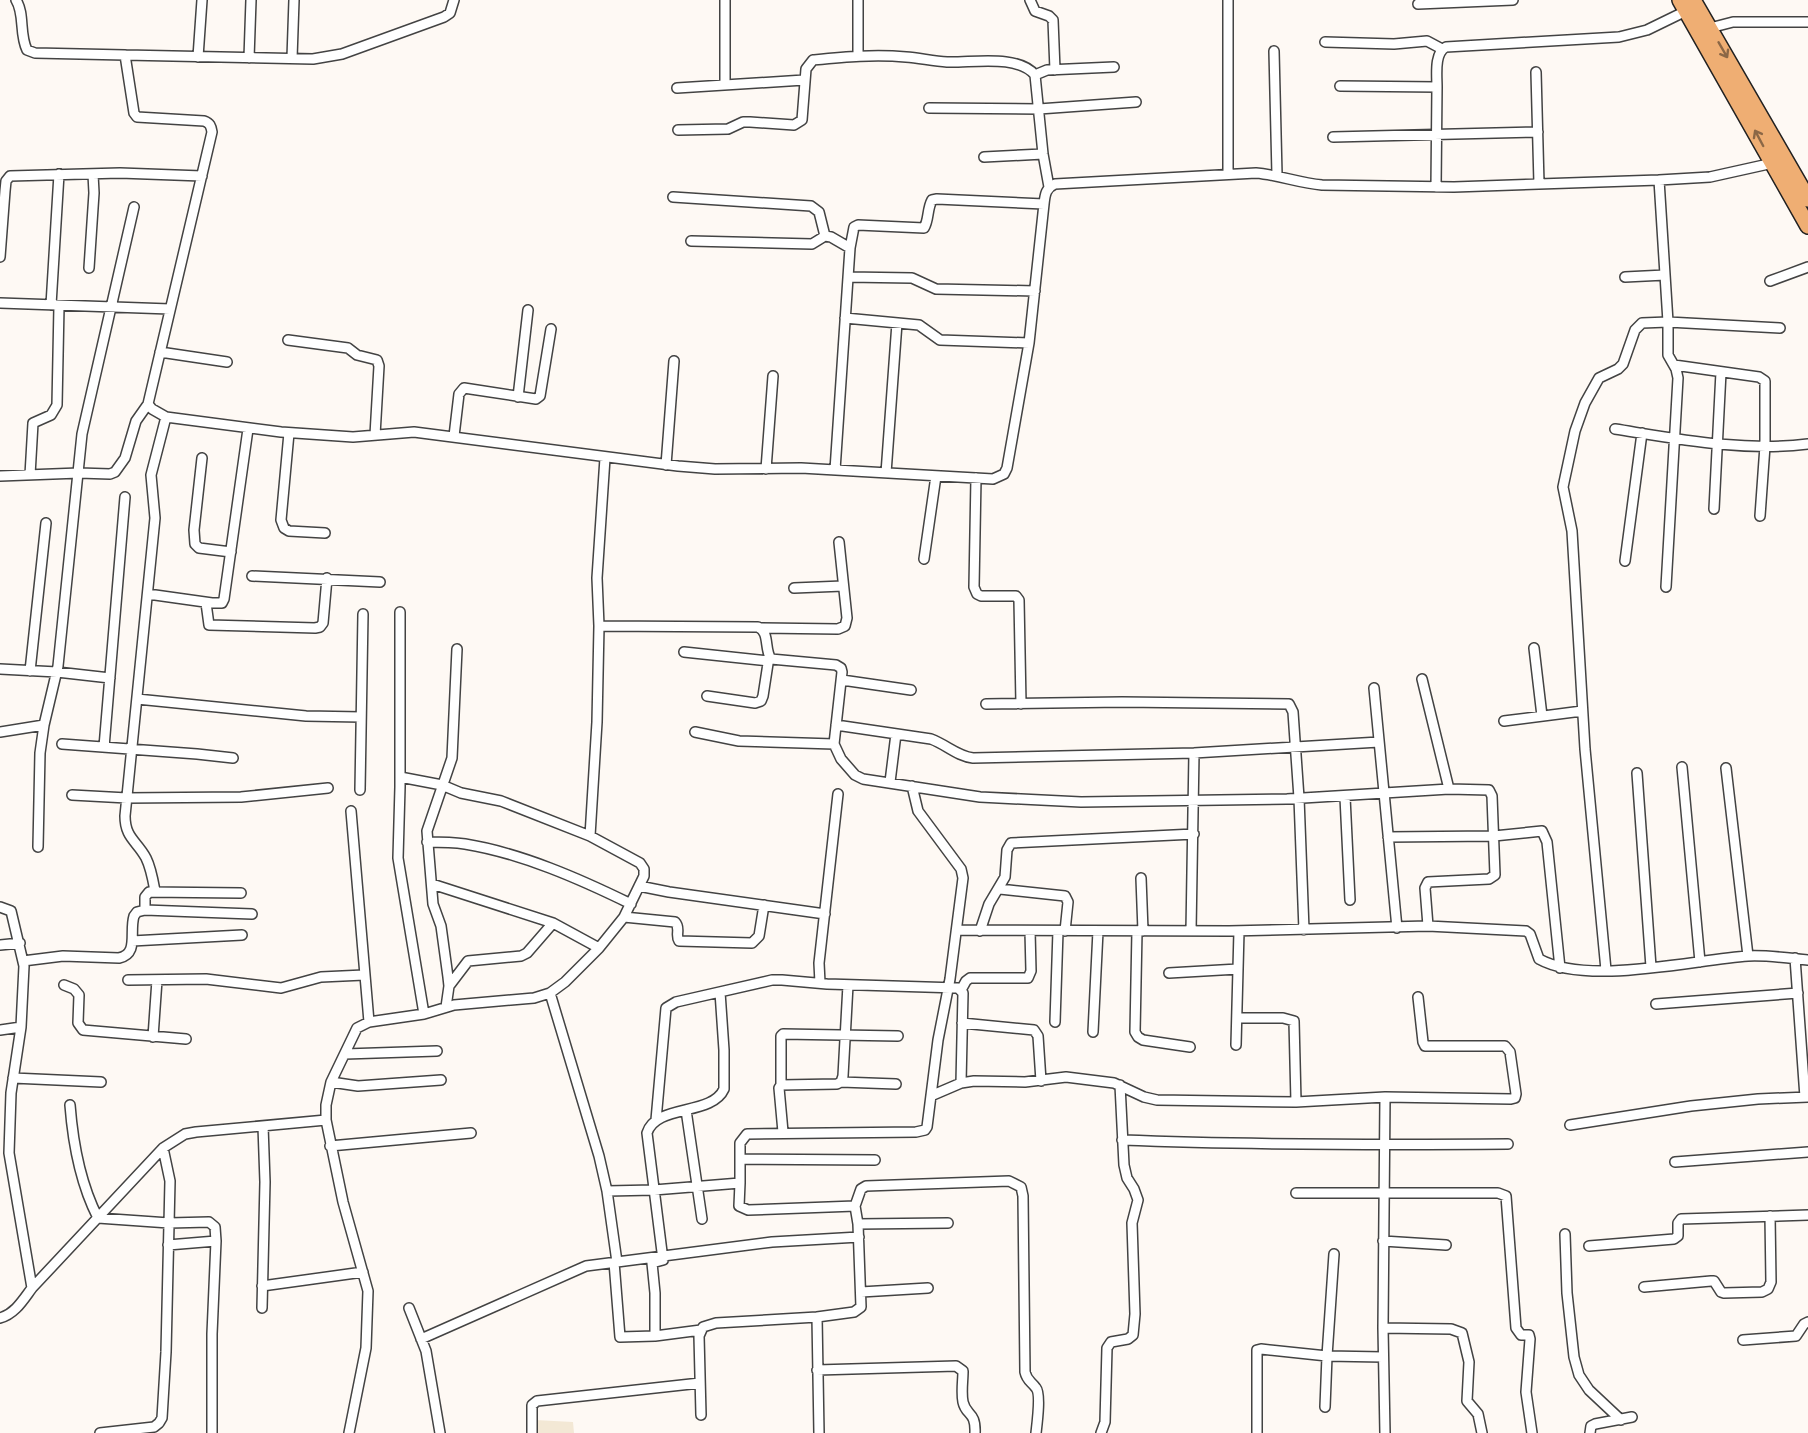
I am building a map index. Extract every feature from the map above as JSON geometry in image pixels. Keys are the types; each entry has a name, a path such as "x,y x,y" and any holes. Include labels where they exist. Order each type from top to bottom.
{"main road":[{"path":"1686,4 1704,29 1808,200"},
{"path":"1704,29 1808,226"}],"street":[{"path":"16,0 20,8 24,44 27,50 35,53 249,58 335,56 444,17 450,13 454,0"},
{"path":"198,57 202,0"},
{"path":"249,58 251,0"},
{"path":"292,58 294,0"},
{"path":"725,85 726,0"},
{"path":"858,0 858,55"},
{"path":"1030,0 1035,11 1053,20 1055,70"},
{"path":"1228,0 1228,174"},
{"path":"1418,4 1513,0"},
{"path":"1436,187 1438,55 1442,49 1453,45 1619,37 1647,30 1686,4"},
{"path":"1704,29 1733,22 1808,22"},
{"path":"1325,42 1394,44 1427,41 1442,49"},
{"path":"1274,51 1277,175"},
{"path":"0,476 110,474 125,458 136,421 148,404 212,132 211,127 204,121 136,117 125,55"},
{"path":"678,130 728,129 743,122 794,126 800,123 807,65 813,60 858,55 906,57 946,62 1015,63 1031,70 1035,75 1043,154 1049,187"},
{"path":"1035,75 1042,71 1114,67"},
{"path":"1536,72 1539,184"},
{"path":"676,88 804,80"},
{"path":"1340,86 1437,87"},
{"path":"929,108 1039,109 1137,102"},
{"path":"1333,137 1538,132"},
{"path":"984,157 1043,154"},
{"path":"148,404 166,417 290,433 352,437 414,432 605,458 715,469 835,470 976,478 999,477 1007,468 1029,343 1046,192 1055,184 1228,174 1277,175 1306,184 1322,185 1436,187 1539,184 1710,177 1773,163"},
{"path":"30,475 33,423 51,415 57,405 55,305 59,174"},
{"path":"0,257 2,190 10,176 93,174 202,176"},
{"path":"89,268 94,193 93,174"},
{"path":"1659,180 1668,355 1678,378 1666,587"},
{"path":"674,197 811,206 819,212 825,236"},
{"path":"835,470 852,229 856,226 924,228 930,204 934,199 1044,204"},
{"path":"38,847 40,753 44,725 57,672 82,434 134,207"},
{"path":"691,241 812,244 825,236 850,248"},
{"path":"1770,281 1808,267"},
{"path":"1625,277 1665,275"},
{"path":"848,277 912,278 936,289 1035,291"},
{"path":"0,303 171,309"},
{"path":"518,397 528,310"},
{"path":"845,318 922,325 940,340 1029,343"},
{"path":"1606,970 1582,711 1572,531 1564,497 1564,477 1575,431 1593,386 1599,378 1623,364 1635,330 1639,325 1647,322 1668,322 1780,328"},
{"path":"886,473 897,323"},
{"path":"454,436 459,394 464,388 536,399 540,396 551,329"},
{"path":"288,340 348,348 357,355 377,360 379,366 375,435"},
{"path":"160,352 227,362"},
{"path":"666,465 674,361"},
{"path":"1674,365 1759,377 1765,381 1765,446 1760,516"},
{"path":"1713,508 1721,372"},
{"path":"766,469 773,376"},
{"path":"155,891 146,858 129,837 125,825 155,518 151,475 166,417"},
{"path":"148,594 206,603 222,603 248,429"},
{"path":"1615,429 1717,443 1765,446 1808,444"},
{"path":"290,433 282,524 289,531 325,533"},
{"path":"1625,561 1642,433"},
{"path":"202,458 194,530 195,544 199,548 231,552"},
{"path":"590,836 597,722 599,626 597,578 605,458"},
{"path":"924,559 936,476"},
{"path":"976,478 974,587 977,594 981,596 1016,596 1019,600 1021,704"},
{"path":"104,747 125,497"},
{"path":"30,671 46,522"},
{"path":"599,626 838,629 845,626 847,618 839,542"},
{"path":"252,576 380,582"},
{"path":"206,603 209,625 320,627 323,623 327,578"},
{"path":"794,588 843,586"},
{"path":"399,612 399,873 424,1014"},
{"path":"360,790 363,614"},
{"path":"707,696 755,703 761,701 768,659 765,633 762,628"},
{"path":"1534,648 1542,716"},
{"path":"446,1007 449,986 441,926 433,904 427,842 428,825 452,758 457,649"},
{"path":"684,652 836,665 841,668 842,680 834,744 838,755 858,777 980,797 1081,802 1345,797 1449,789 1489,789 1492,796 1494,877 1431,880 1426,883 1428,926"},
{"path":"0,669 111,678"},
{"path":"1422,679 1449,789"},
{"path":"842,680 911,690"},
{"path":"1374,688 1397,928"},
{"path":"137,699 306,716 361,717"},
{"path":"986,704 1285,702 1291,706 1299,798 1304,930"},
{"path":"1504,721 1582,711"},
{"path":"0,732 44,725"},
{"path":"836,725 932,739 941,742 959,755 973,758 1194,753 1379,742"},
{"path":"695,732 739,741 834,744"},
{"path":"890,782 896,734"},
{"path":"62,744 232,758"},
{"path":"1191,931 1195,801 1194,753"},
{"path":"1682,767 1700,962"},
{"path":"1726,768 1748,956"},
{"path":"1637,773 1652,967"},
{"path":"349,1433 366,1348 368,1291 342,1202 330,1146 326,1105 331,1082 357,1028 369,1022 424,1014 460,1003 534,998 550,993 565,982 599,948 624,917 644,871 640,863 590,836 519,807 461,793 442,784 400,777"},
{"path":"855,1206 748,1210 739,1206 740,1143 747,1134 920,1131 927,1127 933,1095 938,1040 964,884 963,873 918,811 912,786"},
{"path":"72,795 127,798 242,797 327,788"},
{"path":"820,983 819,963 838,794"},
{"path":"1345,797 1350,900"},
{"path":"351,811 369,1022"},
{"path":"1388,837 1494,836 1540,831 1544,833 1560,968"},
{"path":"980,931 989,904 1000,889 1005,877 1007,850 1014,842 1194,834"},
{"path":"427,842 463,843 528,861 592,885 631,904"},
{"path":"1141,878 1135,1032 1143,1040 1190,1047"},
{"path":"432,884 553,923 599,948"},
{"path":"639,886 825,914"},
{"path":"1000,889 1065,896 1068,902 1062,931 1054,1022"},
{"path":"146,910 146,897 149,892 241,893"},
{"path":"624,917 675,922 678,926 679,941 752,943 759,936 764,905"},
{"path":"0,907 11,911 23,961 21,1027 11,1092 9,1153 32,1288"},
{"path":"23,961 63,956 119,958 130,954 134,916 137,912 146,910 252,914"},
{"path":"449,986 468,961 516,957 524,954 553,923"},
{"path":"957,930 1239,931 1428,926 1526,931 1530,934 1539,959 1551,966 1594,972 1748,956 1766,955 1808,960"},
{"path":"961,1083 961,990 970,978 1028,978 1031,971 1030,931"},
{"path":"1093,1032 1098,931"},
{"path":"1236,1045 1239,931"},
{"path":"132,941 242,935"},
{"path":"0,945 20,943"},
{"path":"1570,1125 1691,1106 1806,1097 1795,958"},
{"path":"1169,973 1238,969"},
{"path":"128,980 206,979 281,988 321,977 364,975"},
{"path":"153,1037 157,980"},
{"path":"656,1120 666,1008 676,1002 772,980 961,990"},
{"path":"64,985 74,989 79,995 78,1023 80,1028 186,1039"},
{"path":"841,1082 848,985"},
{"path":"655,1336 652,1263 663,1260 663,1255 647,1133 656,1120 713,1101 721,1095 724,1089 724,1050 720,992"},
{"path":"550,993 599,1155 607,1191 620,1337 655,1336 701,1330 716,1323 817,1317 858,1310 861,1307 861,1292 855,1206 861,1190 866,1186 1009,1181 1021,1187 1023,1196 1025,1372 1026,1379 1038,1393 1036,1433"},
{"path":"1656,1004 1798,993"},
{"path":"933,1095 961,1083 986,1080 1041,1081 1066,1077 1120,1085 1144,1097 1156,1100 1296,1102 1385,1097 1511,1100 1515,1098 1509,1052 1505,1046 1425,1046 1418,997"},
{"path":"1237,1018 1283,1017 1294,1021 1296,1026 1296,1102"},
{"path":"962,1023 1034,1030 1038,1036 1041,1081"},
{"path":"0,1030 21,1027"},
{"path":"783,1132 780,1088 781,1035 898,1036"},
{"path":"345,1054 437,1051"},
{"path":"13,1078 101,1082"},
{"path":"331,1082 358,1086 441,1080"},
{"path":"781,1085 841,1082 896,1084"},
{"path":"1101,1433 1105,1422 1107,1348 1111,1342 1128,1339 1133,1335 1135,1314 1132,1223 1138,1200 1127,1178 1122,1140 1120,1085"},
{"path":"0,1093 11,1092"},
{"path":"1385,1097 1383,1241 1385,1433"},
{"path":"70,1105 75,1151 84,1184 98,1218"},
{"path":"686,1110 702,1219"},
{"path":"0,1318 15,1310 32,1288 163,1148 184,1134 326,1120"},
{"path":"262,1308 265,1182 263,1126"},
{"path":"330,1146 471,1133"},
{"path":"1122,1140 1215,1144 1508,1144"},
{"path":"100,1433 154,1426 162,1418 170,1182 163,1148"},
{"path":"1675,1162 1808,1152"},
{"path":"741,1159 875,1160"},
{"path":"607,1191 654,1190 740,1183"},
{"path":"1296,1193 1498,1193 1506,1196 1516,1328 1521,1335 1529,1335 1530,1339 1526,1392 1532,1433"},
{"path":"1589,1246 1674,1239 1678,1236 1678,1223 1681,1219 1808,1215"},
{"path":"1644,1287 1714,1281 1724,1293 1762,1292 1768,1289 1771,1282 1770,1216"},
{"path":"98,1218 169,1223 209,1222 215,1227 212,1433"},
{"path":"858,1224 948,1223"},
{"path":"1565,1234 1567,1293 1575,1357 1580,1375 1589,1390 1621,1419"},
{"path":"421,1340 586,1266 772,1242 859,1238"},
{"path":"168,1245 216,1241"},
{"path":"1383,1241 1446,1245"},
{"path":"1325,1407 1334,1254"},
{"path":"262,1286 363,1272"},
{"path":"861,1292 928,1288"},
{"path":"409,1308 426,1352 440,1433"},
{"path":"817,1317 819,1433"},
{"path":"1743,1340 1796,1336 1808,1322"},
{"path":"1383,1328 1451,1329 1462,1333 1469,1362 1467,1401 1478,1414 1482,1433"},
{"path":"701,1330 699,1336 701,1415"},
{"path":"1257,1433 1255,1354 1257,1350 1327,1356 1383,1357"},
{"path":"818,1370 956,1366 963,1371 962,1400 964,1407 974,1417 975,1433"},
{"path":"532,1433 532,1405 537,1401 700,1383"},
{"path":"1590,1433 1591,1426 1595,1424 1632,1418"}],"shaded area":[{"path":"535,1420 573,1422 574,1433 535,1433"}]}
